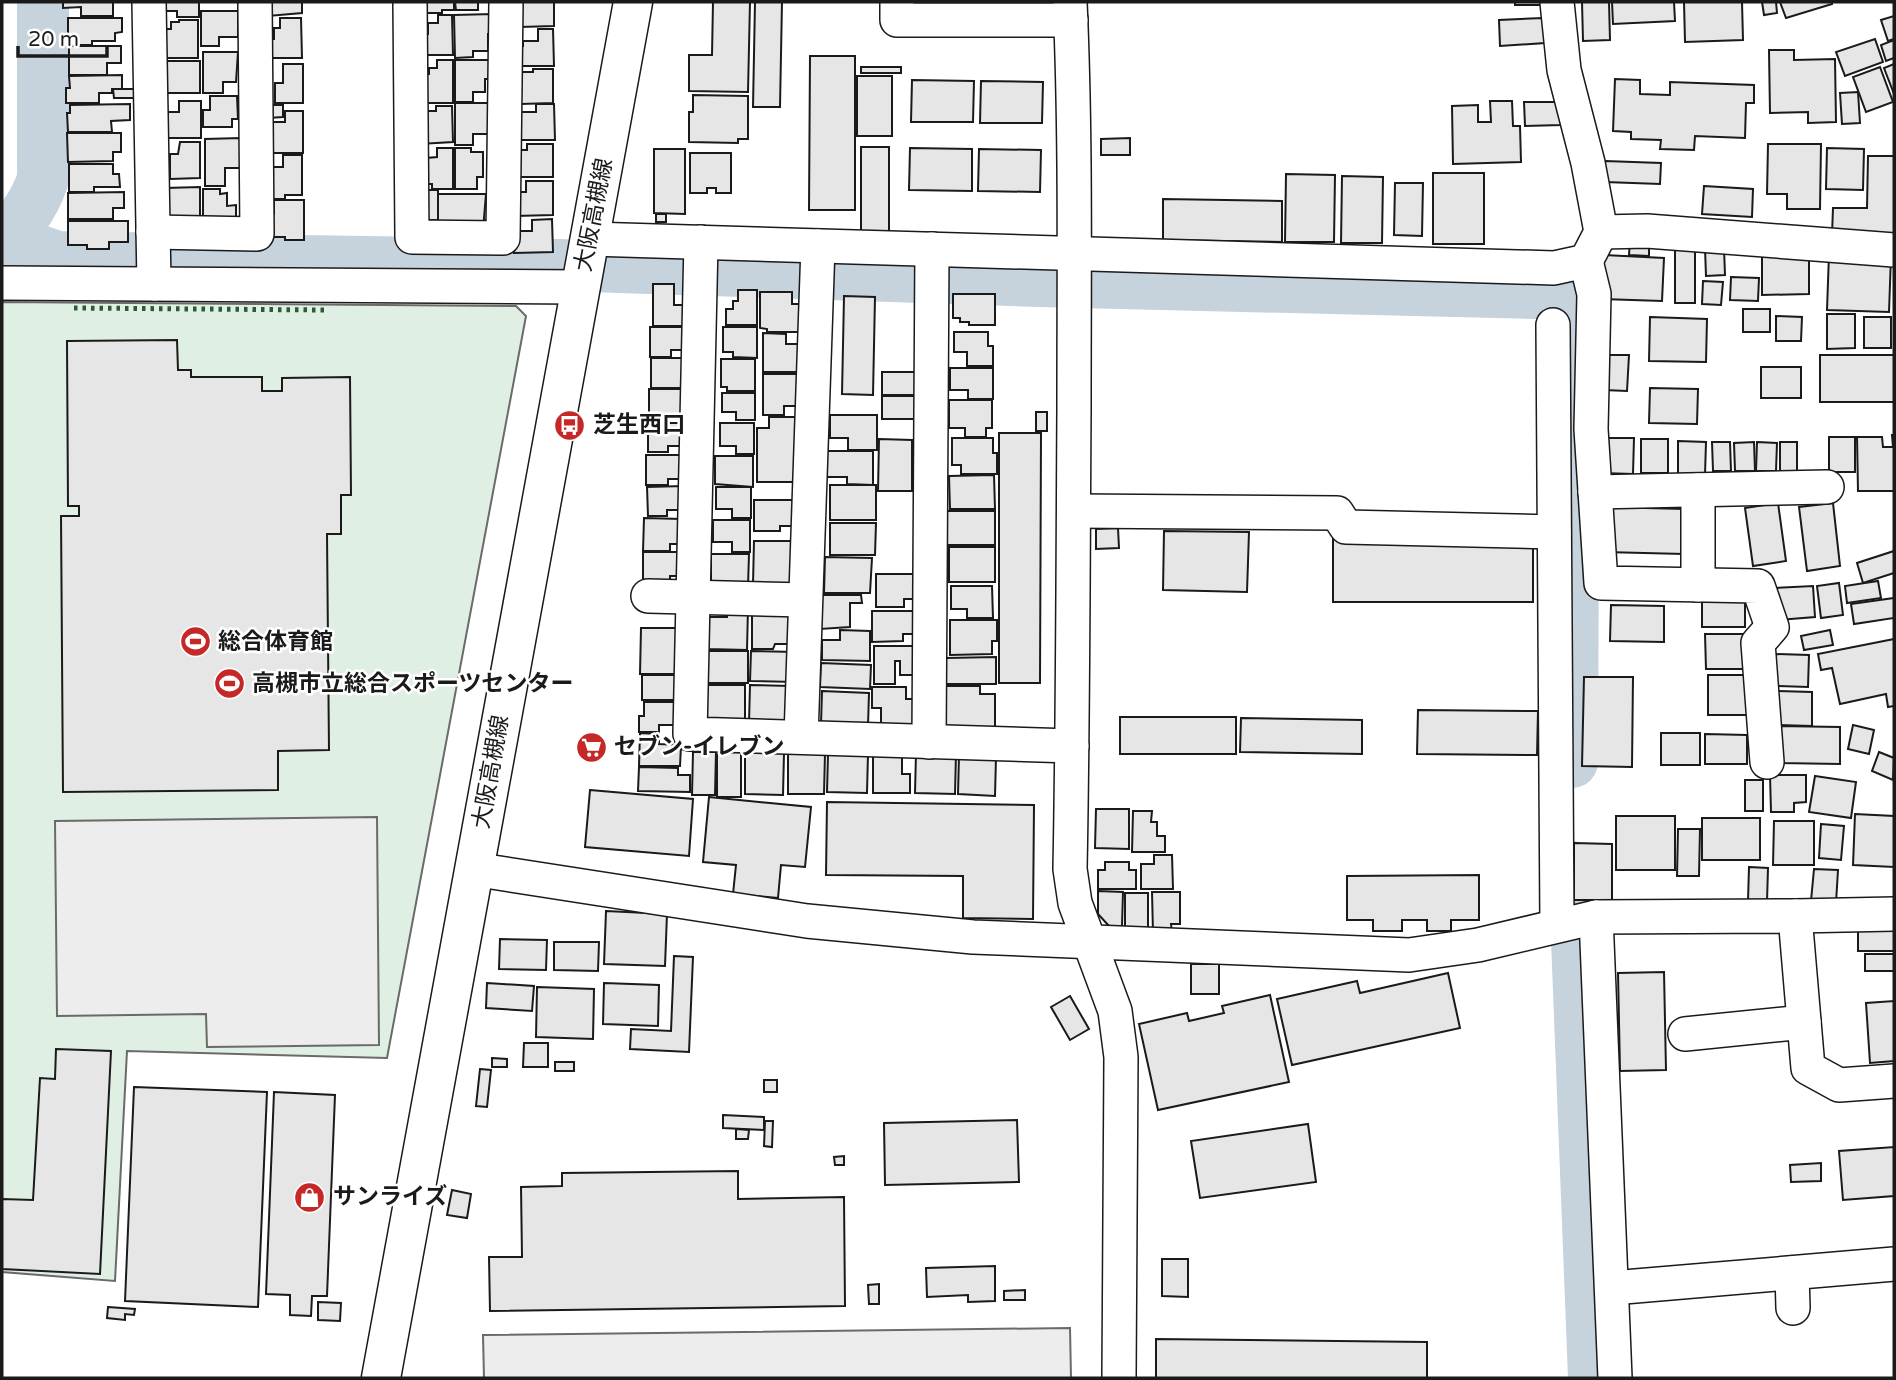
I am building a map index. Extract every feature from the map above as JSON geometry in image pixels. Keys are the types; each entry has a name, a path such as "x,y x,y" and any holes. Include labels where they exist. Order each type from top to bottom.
{"main road":[{"name":"大阪高槻線","path":"381,1378 633,2"}],"street":[{"path":"149,2 153,257"},
{"path":"2,283 153,257 257,234 256,2"},
{"path":"410,2 412,237 503,238 506,2"},
{"path":"897,2 897,20 983,11 1070,11 1074,111 1074,511 1070,869 1074,903 1115,1011 1121,1056 1119,1378"},
{"path":"1557,2 1564,70 1588,163 1601,232 1586,261 1594,294 1591,429 1601,583 1758,586 1772,627 1758,643 1767,762"},
{"path":"1601,232 1647,231 1894,250"},
{"path":"473,237 474,286"},
{"path":"590,239 1554,268 1586,261"},
{"path":"701,242 690,734 1072,746"},
{"path":"801,737 818,246"},
{"path":"929,741 932,249"},
{"path":"153,257 474,286 580,287"},
{"path":"1553,325 1557,925"},
{"path":"1595,492 1828,486"},
{"path":"1698,489 1698,584"},
{"path":"1074,511 1337,513 1346,527 1554,532"},
{"path":"648,596 806,600"},
{"path":"473,869 807,921 973,937 1409,955 1478,945 1596,917 1894,914"},
{"path":"1795,916 1808,1068 1839,1085 1894,1081"},
{"path":"1596,917 1615,1378"},
{"path":"1685,1034 1804,1022"},
{"path":"1612,1288 1894,1264"},
{"path":"1792,1273 1793,1308"}],"green space":[{"name":"高槻市立総合スポーツセンター","path":"2,302 516,306 526,316 387,1058 127,1051 115,1281 2,1272"}],"shaded area":[{"path":"377,817 379,1045 207,1047 206,1014 57,1016 55,821"},
{"path":"1070,1328 1071,1378 484,1378 483,1335"}],"building":[{"path":"63,2 113,2 113,16 81,16 81,7 63,8"},
{"path":"165,2 199,2 199,17 177,17 177,11 165,11"},
{"path":"267,2 302,2 302,13 268,16"},
{"path":"422,2 454,2 454,10 422,13"},
{"path":"455,2 478,2 478,10 456,10"},
{"path":"520,2 554,2 554,26 520,27"},
{"path":"713,2 750,2 748,92 689,91 689,55 712,55"},
{"path":"755,2 782,2 780,107 753,107"},
{"path":"1515,2 1540,2 1540,5 1515,5"},
{"path":"1582,2 1609,2 1610,40 1583,41"},
{"path":"1612,2 1674,2 1675,21 1613,24"},
{"path":"1684,2 1742,2 1743,40 1685,42"},
{"path":"1762,2 1776,2 1777,13 1764,15"},
{"path":"1780,2 1832,2 1832,4 1786,18"},
{"path":"201,11 238,11 238,37 219,37 219,46 201,46"},
{"path":"493,14 493,34 488,34 488,51 473,51 473,57 455,58 454,15"},
{"path":"438,15 452,15 453,55 422,55 422,34 428,34 428,23 438,23"},
{"path":"1894,16 1894,39 1888,41 1881,20"},
{"path":"68,18 122,18 122,32 115,33 115,41 68,45"},
{"path":"280,18 301,18 302,58 267,58 267,39 274,39 274,28 280,28"},
{"path":"1543,18 1545,43 1500,46 1499,20"},
{"path":"198,20 198,58 165,58 165,29 171,29 171,22"},
{"path":"538,29 553,29 554,66 518,66 518,46 523,46 523,41 538,41"},
{"path":"1875,39 1883,62 1845,76 1836,52"},
{"path":"1894,40 1894,58 1886,61 1881,45"},
{"path":"69,46 121,46 121,63 107,63 107,75 69,75"},
{"path":"1769,50 1794,50 1794,60 1835,59 1836,122 1808,123 1808,112 1770,113"},
{"path":"203,52 238,52 236,82 223,82 223,93 203,93"},
{"path":"810,56 855,56 855,210 809,210"},
{"path":"437,60 453,60 453,103 420,103 424,74 429,74 429,68 437,68"},
{"path":"455,60 492,60 492,79 485,79 485,92 473,92 473,102 455,102"},
{"path":"165,61 200,61 200,93 166,93"},
{"path":"283,64 303,64 303,103 275,103 275,83 283,83"},
{"path":"1894,64 1894,94 1884,68"},
{"path":"861,67 901,67 901,73 861,73"},
{"path":"1880,67 1893,102 1866,112 1853,77"},
{"path":"533,69 553,69 553,103 521,104 520,72 533,72"},
{"path":"122,75 122,89 112,89 112,93 99,93 99,103 66,103 66,88 70,88 69,76"},
{"path":"857,76 892,76 892,136 857,136"},
{"path":"1615,79 1640,80 1640,94 1670,95 1670,82 1754,85 1754,103 1746,103 1745,138 1695,136 1694,150 1660,149 1661,140 1631,139 1631,132 1613,131"},
{"path":"912,80 974,81 973,122 911,122"},
{"path":"981,81 1043,82 1042,123 980,123"},
{"path":"113,89 136,89 136,98 114,98"},
{"path":"1858,92 1860,123 1842,124 1840,93"},
{"path":"693,95 748,96 748,139 738,139 738,143 689,142 689,112 693,112"},
{"path":"210,96 237,96 238,119 232,119 232,127 203,127 203,110 210,110"},
{"path":"179,101 201,101 201,138 168,138 168,112 179,112"},
{"path":"1490,101 1512,101 1513,126 1520,126 1521,162 1453,164 1452,106 1478,105 1478,122 1491,122"},
{"path":"1524,102 1560,102 1561,125 1525,126"},
{"path":"455,103 490,103 490,134 473,134 473,145 455,145"},
{"path":"130,104 130,120 111,121 112,132 68,132 67,113 70,113 70,105"},
{"path":"536,104 554,104 555,140 516,140 516,112 536,112"},
{"path":"268,105 283,105 283,117 268,118"},
{"path":"436,106 452,106 453,142 420,144 424,111 436,111"},
{"path":"285,111 303,111 303,153 270,153 270,122 285,122"},
{"path":"67,133 121,133 121,152 113,152 113,161 68,162"},
{"path":"241,138 241,168 225,168 225,186 205,186 205,139"},
{"path":"1130,138 1130,155 1101,155 1101,139"},
{"path":"180,142 200,142 200,178 170,179 170,154 178,154"},
{"path":"527,144 553,144 553,177 516,177 521,150 527,150"},
{"path":"1768,144 1821,144 1820,209 1787,209 1787,194 1767,194"},
{"path":"861,147 889,147 889,236 861,236"},
{"path":"437,148 453,148 453,189 432,189 432,184 421,184 426,158 437,157"},
{"path":"455,148 471,148 471,152 483,152 483,177 477,177 477,189 455,189"},
{"path":"910,148 972,149 972,191 909,190"},
{"path":"1827,148 1864,149 1863,190 1826,189"},
{"path":"654,149 685,149 685,214 654,213"},
{"path":"979,149 1041,150 1040,192 978,191"},
{"path":"690,153 731,153 731,193 716,193 716,188 707,188 707,193 690,193"},
{"path":"283,155 302,155 302,195 285,195 285,199 272,199 272,167 283,167"},
{"path":"1868,156 1894,156 1894,235 1832,235 1833,208 1867,208"},
{"path":"1605,161 1661,163 1660,184 1605,182"},
{"path":"69,164 113,164 113,174 119,174 120,187 94,187 94,192 69,192"},
{"path":"1433,173 1484,173 1484,244 1433,244"},
{"path":"1286,174 1335,175 1334,242 1285,242"},
{"path":"1342,176 1383,177 1382,243 1341,243"},
{"path":"526,181 553,181 553,215 515,216 514,192 526,192"},
{"path":"1395,183 1423,183 1422,236 1394,235"},
{"path":"1704,186 1753,189 1752,217 1702,214"},
{"path":"200,187 200,226 165,218 165,188"},
{"path":"203,189 220,189 220,194 227,193 227,206 236,205 236,225 203,226"},
{"path":"421,190 438,190 438,220 421,220"},
{"path":"124,192 124,208 113,208 113,219 68,219 68,193"},
{"path":"438,194 486,194 483,230 438,231"},
{"path":"1163,199 1282,201 1282,242 1163,240"},
{"path":"274,200 304,200 304,240 267,237 267,214 274,214"},
{"path":"656,214 666,214 666,222 656,222"},
{"path":"552,219 553,252 514,253 514,231 532,231 532,220"},
{"path":"68,221 128,221 128,242 109,242 109,249 87,249 87,245 68,245"},
{"path":"1630,239 1649,239 1649,256 1629,255"},
{"path":"1675,247 1695,247 1695,303 1675,303"},
{"path":"1705,248 1724,248 1725,275 1706,276"},
{"path":"1762,253 1809,253 1809,294 1762,295"},
{"path":"1829,254 1891,256 1889,312 1827,310"},
{"path":"1604,255 1664,258 1662,301 1602,299"},
{"path":"1731,277 1759,278 1758,301 1730,300"},
{"path":"1703,281 1723,282 1721,305 1702,304"},
{"path":"653,284 674,284 674,305 689,305 689,326 653,326"},
{"path":"738,290 757,290 757,325 726,325 726,309 733,309 733,301 738,301"},
{"path":"760,292 792,292 792,304 805,304 805,332 767,332 767,329 760,328"},
{"path":"953,294 995,294 995,325 969,325 969,322 960,322 960,318 953,318"},
{"path":"844,296 875,297 873,395 842,394"},
{"path":"1743,309 1770,309 1770,332 1743,332"},
{"path":"1827,314 1855,314 1855,348 1827,349"},
{"path":"1776,316 1802,317 1801,341 1776,341"},
{"path":"1650,317 1707,319 1706,362 1649,361"},
{"path":"1864,317 1891,317 1891,348 1864,348"},
{"path":"650,327 687,327 687,350 671,350 671,357 650,357"},
{"path":"723,327 757,327 757,358 733,357 733,352 723,352"},
{"path":"954,332 988,332 988,346 993,346 993,366 967,366 967,352 954,352"},
{"path":"763,333 786,334 786,344 806,344 806,372 763,372"},
{"name":"総合体育館","path":"177,340 178,370 191,370 191,377 262,377 262,391 282,391 282,378 350,377 351,495 341,495 341,534 327,534 329,750 278,751 278,790 63,792 61,516 79,516 79,506 68,506 67,341"},
{"path":"1605,355 1629,355 1627,391 1604,390"},
{"path":"1820,355 1894,355 1894,402 1820,402"},
{"path":"651,358 690,358 690,388 651,388"},
{"path":"721,359 755,359 755,391 727,391 727,387 721,387"},
{"path":"1761,367 1801,367 1801,398 1761,398"},
{"path":"950,368 993,368 993,399 968,399 968,390 950,390"},
{"path":"882,372 916,372 916,395 882,395"},
{"path":"763,374 803,374 803,406 784,406 784,415 763,415"},
{"path":"1650,388 1698,389 1697,424 1649,423"},
{"path":"649,389 684,389 684,418 649,418"},
{"path":"722,393 755,393 755,420 736,420 736,412 722,412"},
{"path":"882,396 916,396 916,419 882,419"},
{"path":"949,400 992,400 992,428 986,428 986,437 965,437 965,428 949,428"},
{"path":"1036,412 1047,412 1047,431 1036,431"},
{"path":"830,415 877,415 877,450 848,450 848,438 830,438"},
{"path":"769,417 795,417 795,482 757,482 757,428 769,428"},
{"path":"648,423 686,423 685,446 668,446 668,452 648,452"},
{"path":"720,423 754,423 754,454 736,454 736,446 720,446"},
{"path":"999,433 1041,433 1040,683 999,683"},
{"path":"1894,435 1894,491 1858,491 1857,437 1882,437 1883,447 1893,447"},
{"path":"1829,437 1855,437 1855,472 1829,472"},
{"path":"952,438 993,438 993,453 997,453 997,474 961,474 961,465 952,465"},
{"path":"1602,438 1634,438 1633,474 1601,473"},
{"path":"879,439 912,440 912,491 878,491"},
{"path":"1641,439 1668,439 1668,473 1641,473"},
{"path":"1678,441 1706,442 1705,475 1678,474"},
{"path":"1712,442 1730,442 1731,471 1713,471"},
{"path":"1754,442 1755,471 1735,471 1734,443"},
{"path":"1757,442 1777,443 1776,471 1756,471"},
{"path":"1780,442 1797,442 1797,471 1780,471"},
{"path":"827,451 873,451 873,485 847,484 847,477 827,477"},
{"path":"646,455 684,455 684,479 668,479 668,485 646,485"},
{"path":"715,456 753,456 753,487 715,484"},
{"path":"994,475 995,509 950,509 949,476"},
{"path":"830,485 876,485 876,520 830,520"},
{"path":"683,486 683,510 667,510 667,516 648,516 647,487"},
{"path":"716,487 751,487 751,518 732,518 732,509 716,509"},
{"path":"754,500 799,500 799,526 780,526 780,531 754,531"},
{"path":"1778,503 1786,561 1753,566 1745,508"},
{"path":"1833,503 1840,566 1807,571 1799,507"},
{"path":"1605,507 1685,509 1684,554 1604,552"},
{"path":"947,511 995,511 995,545 947,545"},
{"path":"644,518 682,519 682,544 670,544 670,551 643,551"},
{"path":"713,520 750,520 750,552 732,552 732,542 713,542"},
{"path":"830,523 876,523 875,555 830,555"},
{"path":"1118,528 1119,548 1096,549 1096,529"},
{"path":"1164,531 1249,532 1247,592 1163,590"},
{"path":"1333,539 1533,539 1533,602 1333,602"},
{"path":"754,541 796,541 795,584 753,584"},
{"path":"949,547 995,547 995,582 949,582"},
{"path":"1894,551 1894,573 1863,583 1857,563"},
{"path":"643,552 678,552 678,576 670,576 670,586 643,586"},
{"path":"711,554 749,554 748,587 711,587"},
{"path":"825,557 872,558 870,593 824,593"},
{"path":"876,574 919,574 919,599 904,599 904,607 876,607"},
{"path":"1878,581 1881,598 1847,603 1845,586"},
{"path":"1839,583 1843,615 1821,618 1817,586"},
{"path":"951,586 992,586 993,618 967,618 967,609 951,609"},
{"path":"1813,586 1815,617 1777,620 1774,588"},
{"path":"1702,594 1745,594 1745,627 1702,627"},
{"path":"820,595 861,595 862,603 850,603 850,627 820,629"},
{"path":"1894,598 1894,618 1854,624 1851,604"},
{"path":"1611,605 1664,606 1664,642 1610,641"},
{"path":"727,608 748,608 747,650 707,649 707,617 727,617"},
{"path":"872,611 916,611 916,634 903,634 903,641 872,642"},
{"path":"752,613 792,613 793,644 775,644 773,649 752,649"},
{"path":"950,620 997,620 997,641 992,641 992,654 950,655"},
{"path":"641,628 678,628 676,674 640,674"},
{"path":"840,630 870,631 870,661 822,660 822,640 840,640"},
{"path":"1830,630 1833,645 1804,650 1801,636"},
{"path":"1705,634 1747,634 1747,669 1706,669"},
{"path":"1894,639 1894,706 1888,707 1886,694 1840,704 1832,668 1821,670 1818,654"},
{"path":"874,646 913,646 913,675 900,675 900,661 895,661 895,684 874,684"},
{"path":"706,651 748,651 748,683 706,683"},
{"path":"751,651 796,652 795,682 750,681"},
{"path":"1775,654 1809,655 1808,687 1774,686"},
{"path":"996,657 996,684 946,684 946,658"},
{"path":"821,663 871,665 870,689 820,687"},
{"path":"642,675 676,675 676,700 642,700"},
{"path":"1708,675 1749,675 1749,715 1708,715"},
{"path":"1584,677 1633,677 1632,767 1582,766"},
{"path":"704,685 745,685 745,720 704,720"},
{"path":"750,685 790,686 789,724 749,723"},
{"path":"946,686 980,686 980,694 995,694 995,733 945,732"},
{"path":"872,687 906,687 906,699 921,699 921,729 881,728 881,708 872,708"},
{"path":"822,691 869,693 868,726 821,724"},
{"path":"1776,691 1812,692 1812,726 1776,725"},
{"path":"644,702 678,702 678,725 659,725 659,732 639,732 639,716 644,716"},
{"path":"1418,710 1538,711 1537,755 1417,754"},
{"path":"1120,717 1236,717 1236,754 1120,754"},
{"path":"1241,718 1362,720 1362,754 1240,752"},
{"path":"1853,725 1874,730 1869,754 1848,749"},
{"path":"1778,726 1840,727 1840,764 1778,763"},
{"path":"640,733 659,734 659,744 681,745 680,766 639,766"},
{"path":"1661,733 1700,733 1700,765 1661,765"},
{"path":"1705,734 1747,735 1747,764 1705,764"},
{"path":"693,752 716,752 715,795 692,795"},
{"path":"741,752 741,797 717,797 717,753"},
{"path":"745,752 784,753 783,795 745,794"},
{"path":"1879,752 1894,758 1893,780 1872,771"},
{"path":"788,753 825,754 824,794 788,794"},
{"path":"873,753 902,753 902,774 910,774 910,793 873,793"},
{"path":"916,753 956,754 955,794 915,793"},
{"path":"828,754 868,754 867,793 827,792"},
{"path":"959,755 996,757 995,796 958,794"},
{"path":"639,767 678,768 678,775 690,775 690,792 638,791"},
{"path":"1770,775 1806,775 1806,802 1794,803 1794,812 1771,812"},
{"path":"1815,776 1856,782 1851,818 1809,812"},
{"path":"1745,780 1763,780 1763,811 1745,811"},
{"path":"590,790 693,799 689,856 585,847"},
{"path":"709,797 811,807 805,867 781,865 778,898 733,894 736,865 703,862"},
{"path":"827,802 1034,805 1033,919 963,918 963,876 826,875"},
{"path":"1096,809 1129,809 1129,849 1095,848"},
{"path":"1133,811 1152,811 1151,822 1157,822 1157,836 1165,836 1165,852 1132,852"},
{"path":"1855,814 1894,816 1894,867 1853,865"},
{"path":"1616,816 1675,816 1675,870 1616,870"},
{"path":"1702,818 1760,818 1760,860 1702,860"},
{"path":"1774,821 1814,821 1814,865 1773,865"},
{"path":"1821,824 1844,826 1841,860 1819,858"},
{"path":"1678,829 1700,829 1699,876 1677,876"},
{"path":"1574,843 1612,844 1612,900 1574,900"},
{"path":"1154,855 1172,855 1173,889 1141,889 1141,864 1154,864"},
{"path":"1105,862 1129,862 1129,870 1136,870 1136,889 1098,889 1098,870 1105,870"},
{"path":"1749,867 1768,868 1767,902 1748,901"},
{"path":"1814,869 1838,870 1836,903 1811,901"},
{"path":"1479,875 1479,920 1451,920 1451,931 1427,931 1427,920 1402,920 1402,931 1373,931 1373,920 1347,920 1347,876"},
{"path":"1098,891 1123,892 1122,926 1109,926 1098,914"},
{"path":"1152,892 1180,892 1180,924 1171,924 1172,932 1153,933"},
{"path":"1125,893 1148,893 1148,931 1125,931"},
{"path":"606,911 667,914 665,966 604,964"},
{"path":"1858,926 1894,926 1894,951 1858,951"},
{"path":"500,939 547,940 546,970 499,969"},
{"path":"554,942 599,942 598,971 554,970"},
{"path":"1865,954 1894,954 1894,971 1865,971"},
{"path":"674,956 693,957 689,1052 630,1049 631,1029 671,1031"},
{"path":"1191,964 1219,964 1219,994 1191,994"},
{"path":"1664,972 1666,1070 1620,1071 1618,973"},
{"path":"1448,973 1460,1028 1292,1065 1277,999 1357,981 1360,993"},
{"path":"487,983 534,986 532,1011 486,1008"},
{"path":"604,983 659,985 658,1026 603,1024"},
{"path":"537,987 594,989 593,1039 536,1037"},
{"path":"1270,995 1289,1082 1158,1110 1139,1024 1187,1013 1189,1021 1224,1013 1222,1006"},
{"path":"1070,996 1089,1029 1070,1040 1051,1007"},
{"path":"1894,1001 1894,1061 1870,1063 1866,1003"},
{"path":"524,1043 548,1043 548,1067 523,1067"},
{"path":"56,1049 111,1051 100,1274 2,1269 2,1199 33,1200 40,1078 55,1079"},
{"path":"492,1058 507,1059 507,1067 492,1067"},
{"path":"555,1062 574,1062 574,1071 555,1071"},
{"path":"480,1069 491,1070 487,1107 476,1106"},
{"path":"764,1080 777,1080 777,1092 764,1092"},
{"path":"134,1087 267,1092 258,1307 125,1301"},
{"path":"274,1092 335,1095 327,1296 312,1296 311,1316 290,1315 290,1295 266,1294"},
{"path":"723,1115 764,1117 764,1130 723,1128"},
{"path":"1017,1120 1019,1182 885,1185 884,1123"},
{"path":"765,1121 773,1121 772,1147 764,1146"},
{"path":"1308,1124 1316,1182 1200,1198 1191,1141"},
{"path":"736,1129 749,1130 748,1139 736,1139"},
{"path":"1894,1147 1894,1196 1843,1200 1839,1151"},
{"path":"844,1156 844,1165 835,1165 834,1157"},
{"path":"1821,1163 1821,1181 1791,1182 1790,1165"},
{"path":"738,1171 738,1199 844,1197 845,1306 490,1311 489,1257 522,1257 521,1187 562,1186 562,1173"},
{"path":"452,1190 471,1194 467,1218 447,1215"},
{"path":"1162,1259 1188,1259 1188,1297 1162,1296"},
{"path":"995,1266 995,1301 968,1302 968,1295 927,1297 926,1268"},
{"path":"879,1284 879,1304 869,1304 868,1285"},
{"path":"1025,1290 1025,1300 1004,1300 1004,1291"},
{"path":"318,1302 341,1303 340,1321 318,1320"},
{"path":"108,1307 135,1309 134,1315 125,1314 125,1320 107,1318"},
{"path":"1156,1339 1427,1342 1427,1378 1156,1378"}],"waterway":[{"path":"2,232 10,229 22,217 43,179 43,2"},
{"path":"2,240 57,257 558,265 1039,281 1574,294 1572,762"},
{"path":"1571,867 1571,903 1577,939 1594,1378"}],"hedge":[{"path":"74,308 324,310"}],"place":[{"name":"芝生西口","path":"570,425"},
{"name":"総合体育館","path":"195,642"},
{"name":"高槻市立総合スポーツセンター","path":"229,684"},
{"name":"セブン-イレブン","path":"591,747"},
{"name":"サンライズ","path":"310,1197"}]}
